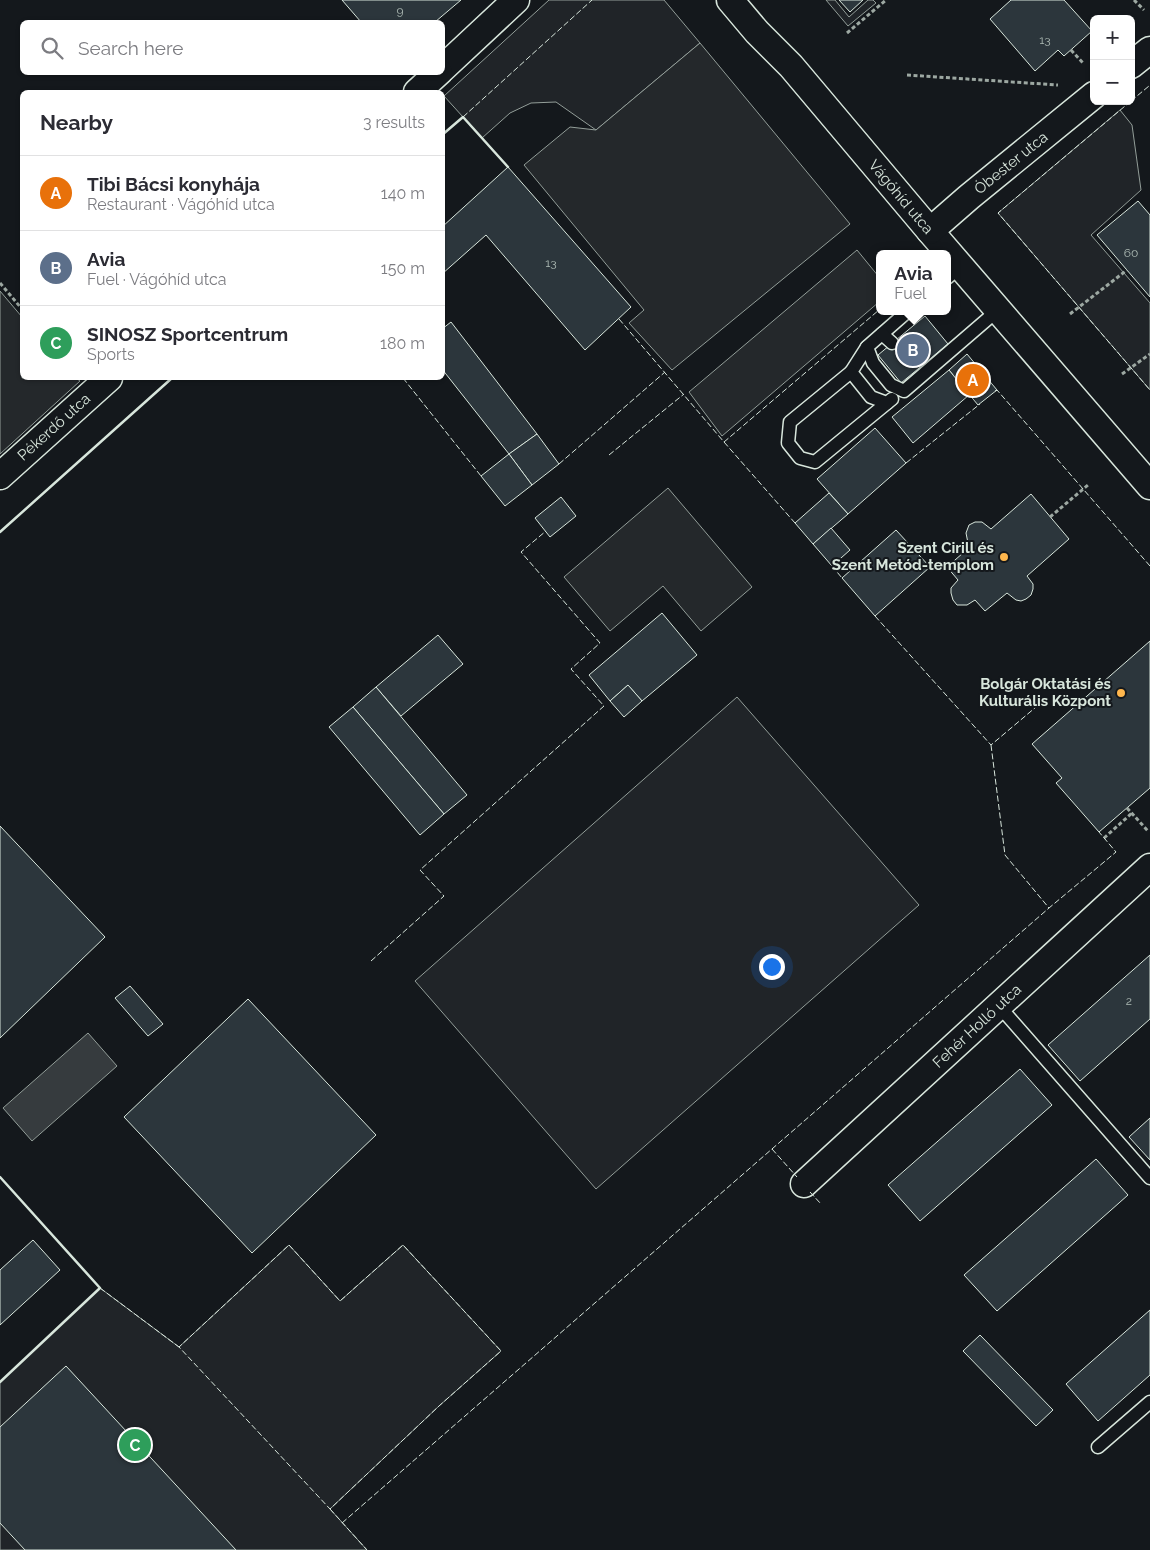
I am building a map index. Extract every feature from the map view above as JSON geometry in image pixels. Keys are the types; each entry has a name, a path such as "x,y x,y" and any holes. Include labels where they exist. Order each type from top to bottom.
{"street":[{"path":"445,66 516,0"},
{"name":"Vágóhíd utca","path":"730,0 757,32 791,66 930,231 941,250"},
{"path":"1135,62 1150,50"},
{"path":"419,90 436,75"},
{"name":"Óbester utca","path":"930,231 1090,99"},
{"name":"Vágóhíd utca","path":"954,272 998,310 1150,486"},
{"name":"Pékerdő utca","path":"0,476 107,380"},
{"name":"Fehér Holló utca","path":"804,1184 1150,867"}],"lane":[{"path":"903,315 867,347 851,372 790,422 788,443 800,458 815,462 904,391 919,373 998,310"},
{"path":"882,334 892,343"},
{"path":"867,347 873,363 891,385 904,391"},
{"path":"851,372 871,397 887,403"},
{"path":"999,1006 1150,1178"},
{"path":"1098,1447 1150,1402"}],"path":[{"path":"847,33 886,0"},
{"path":"1134,0 1144,10"},
{"path":"1071,50 1083,63"},
{"path":"907,76 1058,85"},
{"path":"1070,314 1127,270"},
{"path":"0,283 20,308"},
{"path":"1122,374 1150,354"},
{"path":"1050,517 1088,485"},
{"path":"1127,808 1148,831"},
{"path":"1104,838 1132,813"}],"shaded area":[{"path":"549,0 664,0 700,43 596,130 556,102 531,103 510,113 482,138 445,95"},
{"path":"826,0 835,0 849,17 868,0 873,0 876,3 848,26"},
{"path":"700,43 850,224 672,370 629,323 644,310 524,165 570,127 596,130"},
{"path":"1120,110 1132,125 1141,190 1091,235 1150,303 1150,390 998,213"},
{"path":"857,250 876,273 876,305 722,436 689,392"},
{"path":"0,291 20,315 20,380 80,381 0,454"},
{"path":"668,488 752,587 701,631 663,586 610,631 564,577"},
{"path":"737,697 919,905 596,1189 415,981"},
{"path":"88,1033 117,1066 32,1141 3,1108"},
{"path":"289,1245 340,1301 403,1245 501,1351 439,1406 330,1509 367,1550 0,1550 0,1382 100,1288 179,1347"}],"building":[{"path":"342,0 461,0 437,20 359,20"},
{"path":"839,0 863,0 850,12"},
{"path":"1011,0 1064,0 1090,29 1090,33 1064,56 1058,50 1035,71 990,19"},
{"path":"508,167 631,307 585,350 486,235 445,271 445,224"},
{"path":"1138,201 1150,215 1150,297 1097,235"},
{"path":"925,316 948,344 901,383 878,355"},
{"path":"451,322 537,434 509,454 445,373 445,327"},
{"path":"967,354 997,390 978,405 949,370"},
{"path":"949,370 969,395 913,443 892,417"},
{"path":"875,428 906,463 848,514 817,479"},
{"path":"537,434 559,464 532,485 509,454"},
{"path":"509,454 532,485 505,506 481,476"},
{"path":"829,493 848,514 813,544 795,523"},
{"name":"Szent Cirill és Szent Metód-templom","path":"1031,494 1069,539 1027,576 1033,584 1033,589 1031,595 1026,599 1016,600 1007,593 985,611 975,600 967,605 957,605 953,600 951,588 958,580 947,567 971,546 968,543 966,533 969,525 975,522 982,522 991,529"},
{"path":"561,497 576,516 550,537 535,518"},
{"path":"831,528 850,550 832,566 813,544"},
{"path":"896,530 930,567 875,616 842,578"},
{"path":"662,613 697,655 642,701 628,685 610,701 589,675"},
{"path":"438,635 463,664 401,716 376,687"},
{"name":"Bolgár Oktatási és Kulturális Központ","path":"1150,641 1150,788 1099,832 1056,783 1062,778 1032,744"},
{"path":"628,685 642,701 624,717 610,701"},
{"path":"376,687 467,795 444,814 353,707"},
{"path":"353,707 444,814 420,835 329,727"},
{"path":"0,826 105,937 0,1038"},
{"path":"1150,955 1150,1019 1080,1081 1048,1045"},
{"path":"130,986 163,1024 148,1036 115,998"},
{"path":"248,999 376,1135 252,1253 124,1117"},
{"path":"1020,1069 1052,1105 920,1221 888,1185"},
{"path":"1150,1118 1150,1160 1129,1137"},
{"path":"1096,1159 1128,1195 997,1311 964,1275"},
{"path":"33,1240 60,1270 0,1325 0,1270"},
{"path":"1150,1310 1150,1375 1098,1421 1066,1384"},
{"path":"980,1335 1053,1410 1036,1426 963,1351"},
{"path":"66,1366 236,1550 25,1550 0,1523 0,1427"}],"fence":[{"path":"463,117 592,0"},
{"path":"1135,98 1149,86"},
{"path":"1126,105 998,213 1150,390"},
{"path":"619,319 724,442 876,313"},
{"path":"559,464 665,372"},
{"path":"405,380 481,476"},
{"path":"995,391 997,390 1150,566"},
{"path":"609,455 684,394"},
{"path":"906,463 980,404"},
{"path":"724,442 795,523"},
{"path":"371,961 444,896 420,870 604,706 571,669 600,643 521,552 546,531"},
{"path":"832,566 842,578"},
{"path":"875,616 991,745 1036,707"},
{"path":"991,745 1005,855 1049,908 1116,852 1099,832"},
{"path":"342,1523 1049,908"},
{"path":"772,1149 797,1177"},
{"path":"810,1192 821,1204"},
{"path":"289,1245 340,1301 403,1245 501,1351 439,1406 330,1509 179,1347 289,1245"},
{"path":"100,1288 179,1347"},
{"path":"330,1509 367,1550"}],"wall":[{"path":"445,132 463,117 508,167"},
{"path":"0,532 170,380"},
{"path":"0,1177 100,1288 0,1382"}],"place":[{"name":"Avia","path":"913,350"},
{"name":"Tibi Bácsi konyhája","path":"973,380"},
{"name":"Szent Cirill és Szent Metód-templom","path":"1004,557"},
{"name":"Bolgár Oktatási és Kulturális Központ","path":"1121,693"},
{"name":"SINOSZ Sportcentrum","path":"135,1445"}]}
